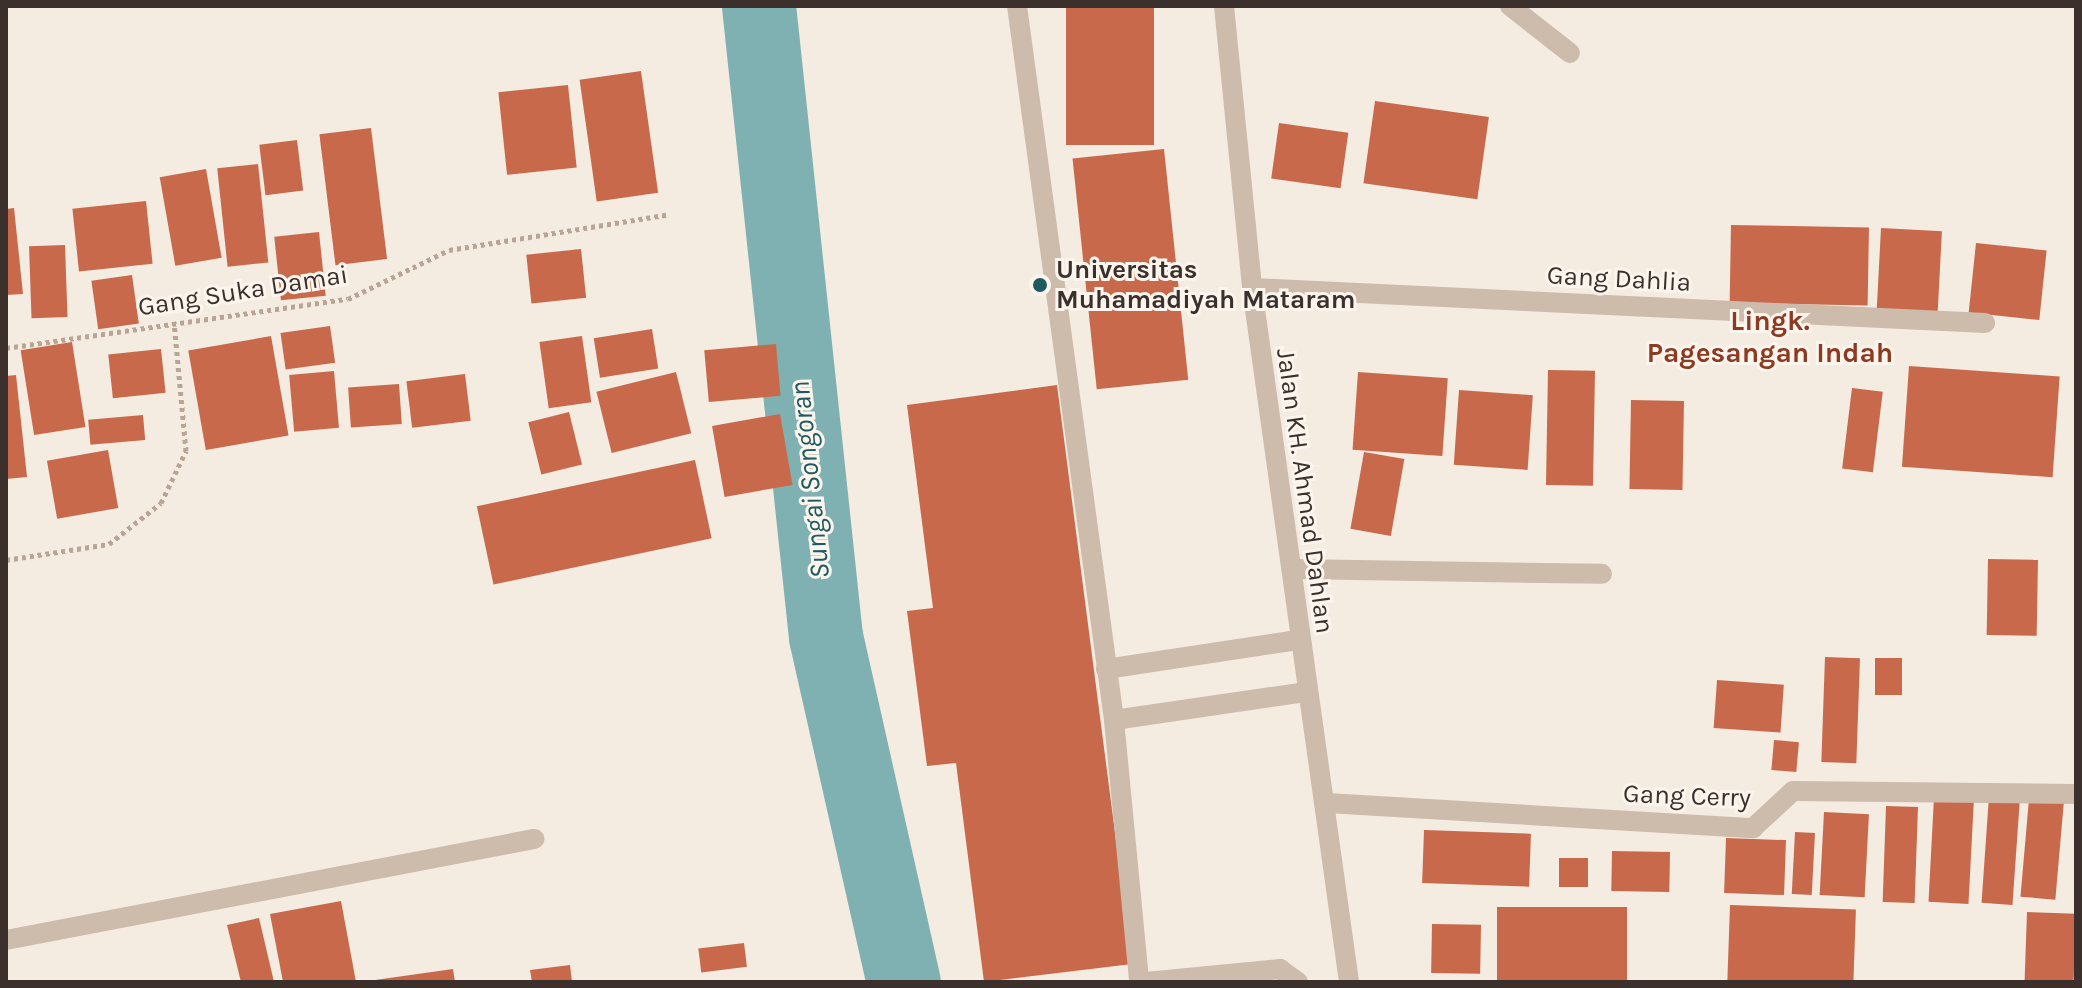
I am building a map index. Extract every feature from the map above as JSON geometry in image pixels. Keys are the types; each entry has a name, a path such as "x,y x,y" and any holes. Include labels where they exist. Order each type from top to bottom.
{"street":[{"path":"1017,6 1114,720 1139,982"},
{"name":"Jalan KH. Ahmad Dahlan","path":"1224,6 1252,288 1292,569 1298,640 1327,803 1349,982"},
{"path":"1510,6 1570,53"},
{"name":"Gang Dahlia","path":"1252,288 1985,323"},
{"path":"1292,569 1602,574"},
{"path":"1106,669 1298,640"},
{"path":"1114,720 1307,692"},
{"name":"Gang Cerry","path":"1327,803 1753,828 1793,791 2076,794"},
{"path":"6,940 534,839"},
{"path":"1146,982 1280,969 1298,982"}],"path":[{"name":"Gang Suka Damai","path":"6,348 348,299 449,250 666,215"},
{"path":"6,560 109,544 161,503 186,451 174,322"}],"building":[{"path":"1066,6 1154,6 1154,145 1066,145"},
{"path":"641,71 658,193 597,201 580,80"},
{"path":"568,85 577,168 507,175 498,92"},
{"path":"1375,101 1489,117 1477,199 1363,183"},
{"path":"1279,123 1348,133 1341,188 1271,178"},
{"path":"371,128 387,259 335,265 319,134"},
{"path":"297,140 303,191 265,195 259,145"},
{"path":"1164,149 1188,380 1097,389 1073,159"},
{"path":"258,164 268,262 228,267 217,168"},
{"path":"206,169 222,258 175,266 160,177"},
{"path":"146,201 153,264 79,271 72,209"},
{"path":"14,208 23,294 6,295 6,209"},
{"path":"1731,225 1869,227 1868,305 1730,303"},
{"path":"1881,228 1942,231 1938,312 1877,309"},
{"path":"319,232 326,296 281,300 274,237"},
{"path":"1976,243 2047,250 2039,320 1969,313"},
{"path":"65,245 68,317 32,318 29,246"},
{"path":"581,249 586,298 531,303 526,255"},
{"path":"132,275 139,324 98,329 91,281"},
{"path":"330,326 335,363 286,370 280,333"},
{"path":"652,329 658,369 600,378 594,338"},
{"path":"271,336 289,435 206,450 188,351"},
{"path":"582,336 591,402 549,408 539,342"},
{"path":"72,342 85,427 34,435 21,350"},
{"path":"776,344 781,396 709,402 704,350"},
{"path":"161,349 166,393 113,398 108,355"},
{"path":"1909,366 2060,377 2053,477 1902,467"},
{"path":"1548,370 1595,371 1593,486 1546,485"},
{"path":"334,371 339,428 294,432 289,375"},
{"path":"676,372 691,433 612,453 596,392"},
{"path":"1358,372 1448,378 1442,456 1353,450"},
{"path":"465,374 471,421 412,428 406,381"},
{"path":"16,375 27,477 6,479 6,376"},
{"path":"399,384 402,424 351,427 348,388"},
{"path":"1057,385 1132,964 984,982 956,763 927,766 907,611 933,608 907,405"},
{"path":"1852,388 1883,392 1873,472 1842,468"},
{"path":"1459,390 1533,395 1528,470 1454,465"},
{"path":"1631,400 1684,401 1682,490 1629,489"},
{"path":"569,412 582,464 541,475 528,422"},
{"path":"780,414 793,485 725,497 712,426"},
{"path":"143,415 145,440 90,445 88,420"},
{"path":"108,450 118,508 57,519 47,461"},
{"path":"1364,452 1404,459 1391,536 1350,529"},
{"path":"695,460 712,538 494,585 477,506"},
{"path":"1988,559 2038,560 2037,636 1987,635"},
{"path":"1825,657 1860,658 1856,763 1821,762"},
{"path":"1875,658 1902,658 1902,695 1875,695"},
{"path":"1717,680 1784,685 1780,733 1714,728"},
{"path":"1774,740 1799,742 1796,772 1771,770"},
{"path":"1989,796 2020,798 2012,905 1982,903"},
{"path":"1934,797 1974,799 1968,904 1929,902"},
{"path":"2029,799 2064,802 2055,900 2020,897"},
{"path":"1886,806 1918,807 1915,903 1883,902"},
{"path":"1824,812 1869,814 1865,897 1820,895"},
{"path":"1424,830 1531,834 1529,887 1422,883"},
{"path":"1795,832 1815,833 1812,895 1792,894"},
{"path":"1726,838 1786,840 1784,895 1724,893"},
{"path":"1612,851 1670,852 1669,892 1611,891"},
{"path":"1559,858 1588,858 1588,887 1559,887"},
{"path":"341,901 356,982 283,982 270,914"},
{"path":"1730,905 1856,909 1853,982 1727,982"},
{"path":"1497,907 1627,907 1627,982 1497,982"},
{"path":"2027,912 2076,914 2074,982 2025,982"},
{"path":"259,918 274,982 241,982 227,925"},
{"path":"1432,924 1481,925 1480,974 1431,973"},
{"path":"744,943 747,967 701,972 698,949"},
{"path":"570,965 572,982 532,982 530,970"},
{"path":"453,969 455,982 375,982 375,980"}],"waterway":[{"name":"Sungai Songoran","path":"759,6 826,637 904,982"}],"place":[{"name":"Universitas Muhamadiyah Mataram","path":"1040,285"}],"district":[{"name":"Lingk. Pagesangan Indah","path":"1770,337"}]}
